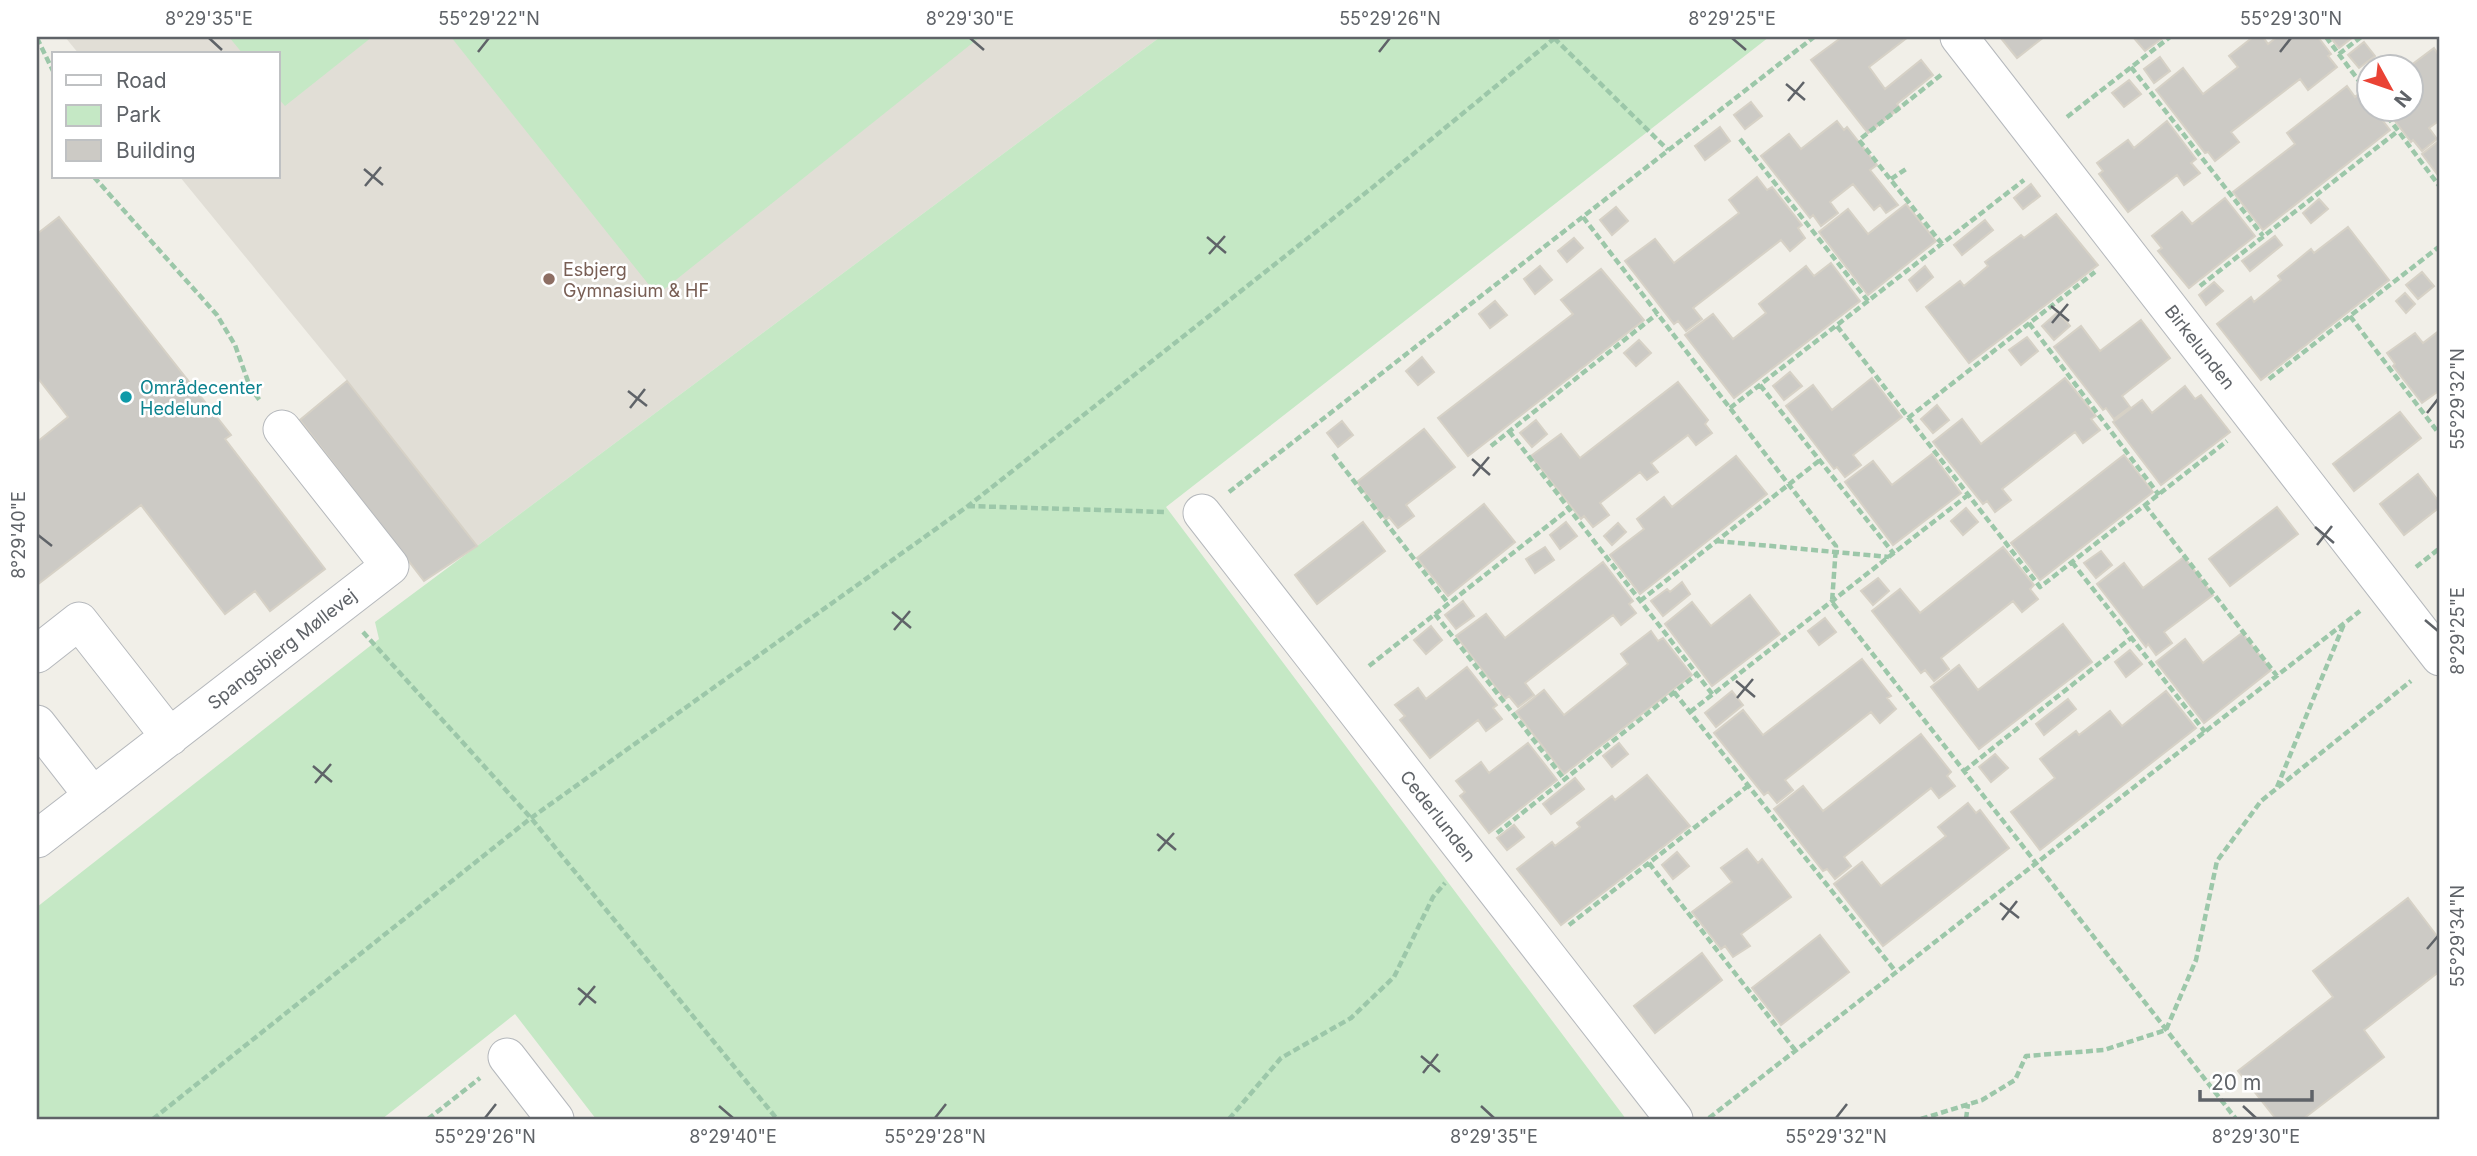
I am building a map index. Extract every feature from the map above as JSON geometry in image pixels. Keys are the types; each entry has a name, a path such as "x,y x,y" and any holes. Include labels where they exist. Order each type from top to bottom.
{"street":[{"name":"Birkelunden","path":"1965,44 2387,590 2429,666"},
{"name":"Spangsbjerg Møllevej","path":"37,839 390,566 282,429"},
{"name":"Cederlunden","path":"1202,513 1674,1119"},
{"path":"37,654 79,621 170,737"},
{"path":"37,724 93,796"},
{"path":"507,1057 555,1119"}],"path":[{"path":"153,1119 531,818 968,506 1363,196 1555,37 1668,150"},
{"path":"968,506 1202,513 1814,37"},
{"path":"1730,408 1942,244 2132,67 2170,37"},
{"path":"2326,37 2354,74"},
{"path":"2339,54 2361,37"},
{"path":"37,38 52,68"},
{"path":"1942,244 1859,140 1965,44"},
{"path":"2132,67 2263,236"},
{"path":"2391,122 2440,187"},
{"path":"2170,309 2398,131"},
{"path":"1740,139 1868,301"},
{"path":"1891,179 1906,169"},
{"path":"95,178 216,315 235,345 250,387 282,429"},
{"path":"1583,217 1836,546 1832,602 2236,1119"},
{"path":"1837,326 2040,587 2159,495 2350,316 2440,248"},
{"path":"1908,418 2124,250"},
{"path":"1491,446 1657,314"},
{"path":"2350,316 2440,435"},
{"path":"2029,323 2159,495"},
{"path":"1760,385 1891,556"},
{"path":"1509,431 1713,695"},
{"path":"1332,454 1448,603"},
{"path":"1640,601 1820,460"},
{"path":"1690,712 1969,495"},
{"path":"2145,505 2277,676"},
{"path":"1339,689 1570,509"},
{"path":"1716,541 1891,556"},
{"path":"1707,1119 2440,548"},
{"path":"2072,562 2205,732"},
{"path":"339,605 531,818 777,1119"},
{"path":"1435,614 1564,780"},
{"path":"2276,788 2344,623"},
{"path":"1964,771 2131,638"},
{"path":"1921,1119 1982,1100 2015,1080 2026,1056 2104,1050 2166,1030 2196,960 2217,861 2261,801 2429,666"},
{"path":"1674,692 1896,972"},
{"path":"1540,947 1748,786"},
{"path":"1649,863 1796,1050"},
{"path":"428,1119 507,1057"},
{"path":"1966,1119 1968,1104"}],"shaded area":[{"name":"Esbjerg Gymnasium & HF","path":"65,37 1160,37 477,546 347,381 181,178 280,178 280,52 77,52"}],"green space":[{"path":"229,37 372,37 285,106 280,100 280,52 241,52"},
{"path":"451,37 980,37 657,295"},
{"path":"1160,37 1769,37 1166,507 1626,1119 596,1119 515,1014 382,1119 37,1119 37,907 379,639 375,622"}],"building":[{"path":"1842,37 1908,37 1869,67 1885,89 1921,60 1933,75 1897,104 1900,108 1868,133 1811,60"},
{"path":"2000,37 2044,37 2017,58"},
{"path":"2133,37 2164,37 2145,51"},
{"path":"2253,37 2263,37 2268,44 2277,37 2318,37 2337,67 2308,90 2300,79 2231,132 2239,142 2215,161 2208,152 2205,153 2156,90 2183,68 2203,94 2238,67 2229,56"},
{"path":"2330,37 2353,37 2339,48"},
{"path":"2364,42 2372,52 2354,52 2354,62 2348,55"},
{"path":"2434,48 2440,57 2440,120 2429,128 2437,139 2422,151 2413,140 2411,142 2396,122 2424,122 2424,56"},
{"path":"2160,57 2170,71 2154,83 2144,69"},
{"path":"2129,80 2141,94 2124,107 2112,93"},
{"path":"2347,86 2354,96 2354,122 2384,122 2390,130 2263,230 2233,192 2295,144 2287,133"},
{"path":"1751,102 1762,116 1745,129 1734,115"},
{"path":"1837,121 1844,130 1847,127 1877,165 1870,170 1898,205 1886,213 1880,205 1874,210 1853,184 1830,202 1838,213 1821,226 1813,215 1810,218 1761,156 1789,134 1801,149"},
{"path":"2167,121 2196,159 2191,163 2200,173 2184,185 2177,175 2128,212 2099,174 2103,171 2097,163 2128,140 2134,148"},
{"path":"1720,127 1730,141 1705,160 1695,146"},
{"path":"2440,140 2440,178 2422,154"},
{"path":"1757,177 1767,190 1772,187 1802,225 1798,228 1805,238 1790,251 1781,240 1693,308 1702,319 1686,331 1678,321 1674,324 1625,261 1655,239 1674,263 1739,213 1729,200"},
{"path":"2031,184 2040,196 2023,209 2014,198"},
{"path":"2225,198 2255,236 2189,288 2158,251 2162,248 2152,236 2182,212 2192,224"},
{"path":"2319,199 2328,209 2311,223 2303,213"},
{"path":"1906,204 1936,241 1868,295 1819,232 1848,209 1868,234"},
{"path":"1616,207 1628,221 1612,235 1600,220"},
{"path":"2056,214 2098,265 1969,363 1926,307 1960,281 1964,286 1988,266 1985,262 2021,235 2024,238"},
{"name":"Områdecenter Hedelund","path":"59,217 231,435 225,439 325,569 270,611 255,591 225,614 141,505 37,585 37,442 68,417 37,377 37,234"},
{"path":"1985,220 1993,230 1962,255 1954,245"},
{"path":"2348,227 2389,280 2261,380 2217,324 2251,297 2254,302 2281,280 2278,276 2311,249 2314,253"},
{"path":"2275,236 2282,245 2250,271 2242,261"},
{"path":"1574,238 1583,248 1567,262 1558,251"},
{"path":"1831,263 1860,301 1734,398 1685,335 1713,314 1733,339 1766,313 1759,304 1806,266 1814,276"},
{"path":"1540,266 1552,280 1535,294 1524,279"},
{"path":"1925,266 1933,277 1917,291 1909,280"},
{"path":"1601,269 1644,320 1468,456 1438,418 1573,314 1561,300"},
{"path":"2422,272 2434,286 2418,299 2406,285"},
{"path":"2214,282 2223,291 2206,305 2199,295"},
{"path":"2405,293 2415,304 2406,313 2396,301"},
{"path":"1495,301 1507,315 1490,328 1479,314"},
{"path":"2058,312 2070,326 2054,340 2042,326"},
{"path":"2141,320 2170,358 2122,396 2130,407 2114,419 2106,408 2103,410 2054,347 2081,326 2100,351"},
{"path":"2440,330 2440,390 2422,403 2393,366 2395,364 2387,353 2415,333 2423,343"},
{"path":"2027,337 2038,351 2021,365 2009,350"},
{"path":"1639,340 1651,353 1636,366 1624,353"},
{"path":"1422,357 1434,372 1418,385 1406,371"},
{"path":"1790,372 1802,386 1784,400 1773,386"},
{"path":"1872,378 1902,417 1853,455 1861,465 1845,477 1837,467 1834,469 1786,406 1813,385 1832,410"},
{"path":"2065,378 2096,416 2091,419 2100,430 2083,443 2075,432 2002,489 2011,500 1995,512 1987,501 1983,504 1933,442 1962,419 1981,444"},
{"path":"347,381 477,546 424,581 300,420"},
{"path":"1678,382 1708,420 1705,424 1712,433 1696,445 1688,435 1651,463 1658,472 1647,480 1640,472 1600,503 1609,515 1593,527 1584,516 1581,519 1531,456 1561,434 1580,458"},
{"path":"2185,386 2195,399 2201,395 2230,432 2161,485 2113,422 2142,400 2152,413"},
{"path":"1937,405 1949,420 1933,433 1921,419"},
{"path":"2400,412 2421,438 2354,491 2333,464"},
{"path":"1536,420 1547,434 1532,447 1520,433"},
{"path":"1342,421 1353,435 1338,447 1327,433"},
{"path":"1424,429 1455,467 1406,505 1414,516 1398,528 1389,517 1386,520 1357,482"},
{"path":"1932,454 1961,493 1893,545 1845,482 1873,461 1892,485"},
{"path":"2124,455 2153,492 2040,580 2011,543"},
{"path":"1736,456 1767,494 1640,594 1610,555 1644,529 1637,519 1664,497 1672,507"},
{"path":"2418,474 2440,503 2440,507 2404,535 2380,504"},
{"path":"1484,504 1515,542 1448,596 1417,558"},
{"path":"2277,507 2298,534 2230,586 2209,559"},
{"path":"1966,508 1978,522 1963,535 1951,521"},
{"path":"1363,522 1385,551 1317,604 1295,575"},
{"path":"1566,522 1577,536 1560,549 1550,535"},
{"path":"1618,523 1626,532 1612,545 1604,536"},
{"path":"1545,547 1554,560 1535,573 1526,559"},
{"path":"2003,547 2034,585 2030,589 2038,599 2022,612 2013,601 1941,658 1949,669 1934,681 1925,670 1921,673 1872,611 1900,589 1920,613"},
{"path":"2101,551 2112,565 2096,578 2084,563"},
{"path":"2184,557 2213,595 2164,632 2172,643 2156,655 2148,644 2146,647 2097,584 2124,563 2143,588"},
{"path":"1603,562 1633,601 1629,604 1636,613 1621,625 1613,615 1525,683 1534,695 1518,707 1509,696 1505,699 1456,636 1486,614 1505,638"},
{"path":"1878,578 1889,591 1873,605 1861,591"},
{"path":"1682,582 1690,594 1663,616 1651,601 1667,589 1670,592"},
{"path":"1750,595 1780,634 1712,686 1665,624 1692,602 1711,626"},
{"path":"1463,601 1474,616 1456,629 1445,615"},
{"path":"1825,618 1836,632 1819,645 1808,631"},
{"path":"2063,624 2092,662 1979,749 1931,687 1959,665 1978,690"},
{"path":"1431,626 1442,640 1426,654 1414,640"},
{"path":"1651,631 1658,641 1663,638 1692,675 1564,774 1516,712 1544,690 1564,715 1628,664 1621,654"},
{"path":"2242,633 2271,670 2204,723 2156,662 2185,639 2203,663"},
{"path":"2130,650 2142,664 2126,677 2115,662"},
{"path":"1862,659 1891,696 1887,698 1896,709 1880,723 1871,712 1785,780 1793,790 1777,803 1768,792 1764,795 1714,733 1743,710 1763,735"},
{"path":"1467,667 1497,705 1493,708 1502,719 1486,731 1478,720 1430,758 1400,720 1405,716 1395,705 1418,688 1426,699"},
{"path":"1732,691 1743,705 1716,727 1705,713"},
{"path":"2166,691 2196,728 2040,850 2011,812 2055,778 2040,759 2076,731 2079,735 2110,711 2122,726"},
{"path":"2068,699 2076,709 2044,735 2036,724"},
{"path":"1921,734 1951,772 1947,776 1955,786 1939,798 1931,788 1844,857 1851,866 1835,879 1827,869 1823,871 1774,809 1803,786 1823,811"},
{"path":"1528,743 1557,780 1489,833 1460,796 1465,792 1456,781 1481,762 1489,773"},
{"path":"1619,743 1628,754 1612,767 1603,756"},
{"path":"1995,754 2008,768 1991,782 1979,767"},
{"path":"1647,775 1690,826 1561,925 1517,869 1552,842 1555,846 1580,827 1577,823 1612,796 1615,800"},
{"path":"1575,778 1584,789 1551,814 1543,804"},
{"path":"1968,803 1976,813 1980,810 2009,848 1883,946 1834,884 1862,862 1881,886 1946,836 1938,827"},
{"path":"1514,825 1524,837 1507,850 1497,838"},
{"path":"1747,849 1758,863 1762,859 1791,897 1741,934 1750,946 1733,957 1725,946 1721,949 1692,912 1732,882 1721,868"},
{"path":"1677,852 1689,866 1673,879 1662,865"},
{"path":"2408,898 2440,940 2440,971 2364,1030 2384,1057 2303,1119 2276,1119 2238,1071 2333,997 2313,971"},
{"path":"1820,935 1849,972 1781,1025 1752,988"},
{"path":"1702,953 1722,980 1655,1033 1634,1006"}],"place":[{"name":"Esbjerg Gymnasium & HF","path":"549,279"},
{"name":"Områdecenter Hedelund","path":"126,397"}]}
